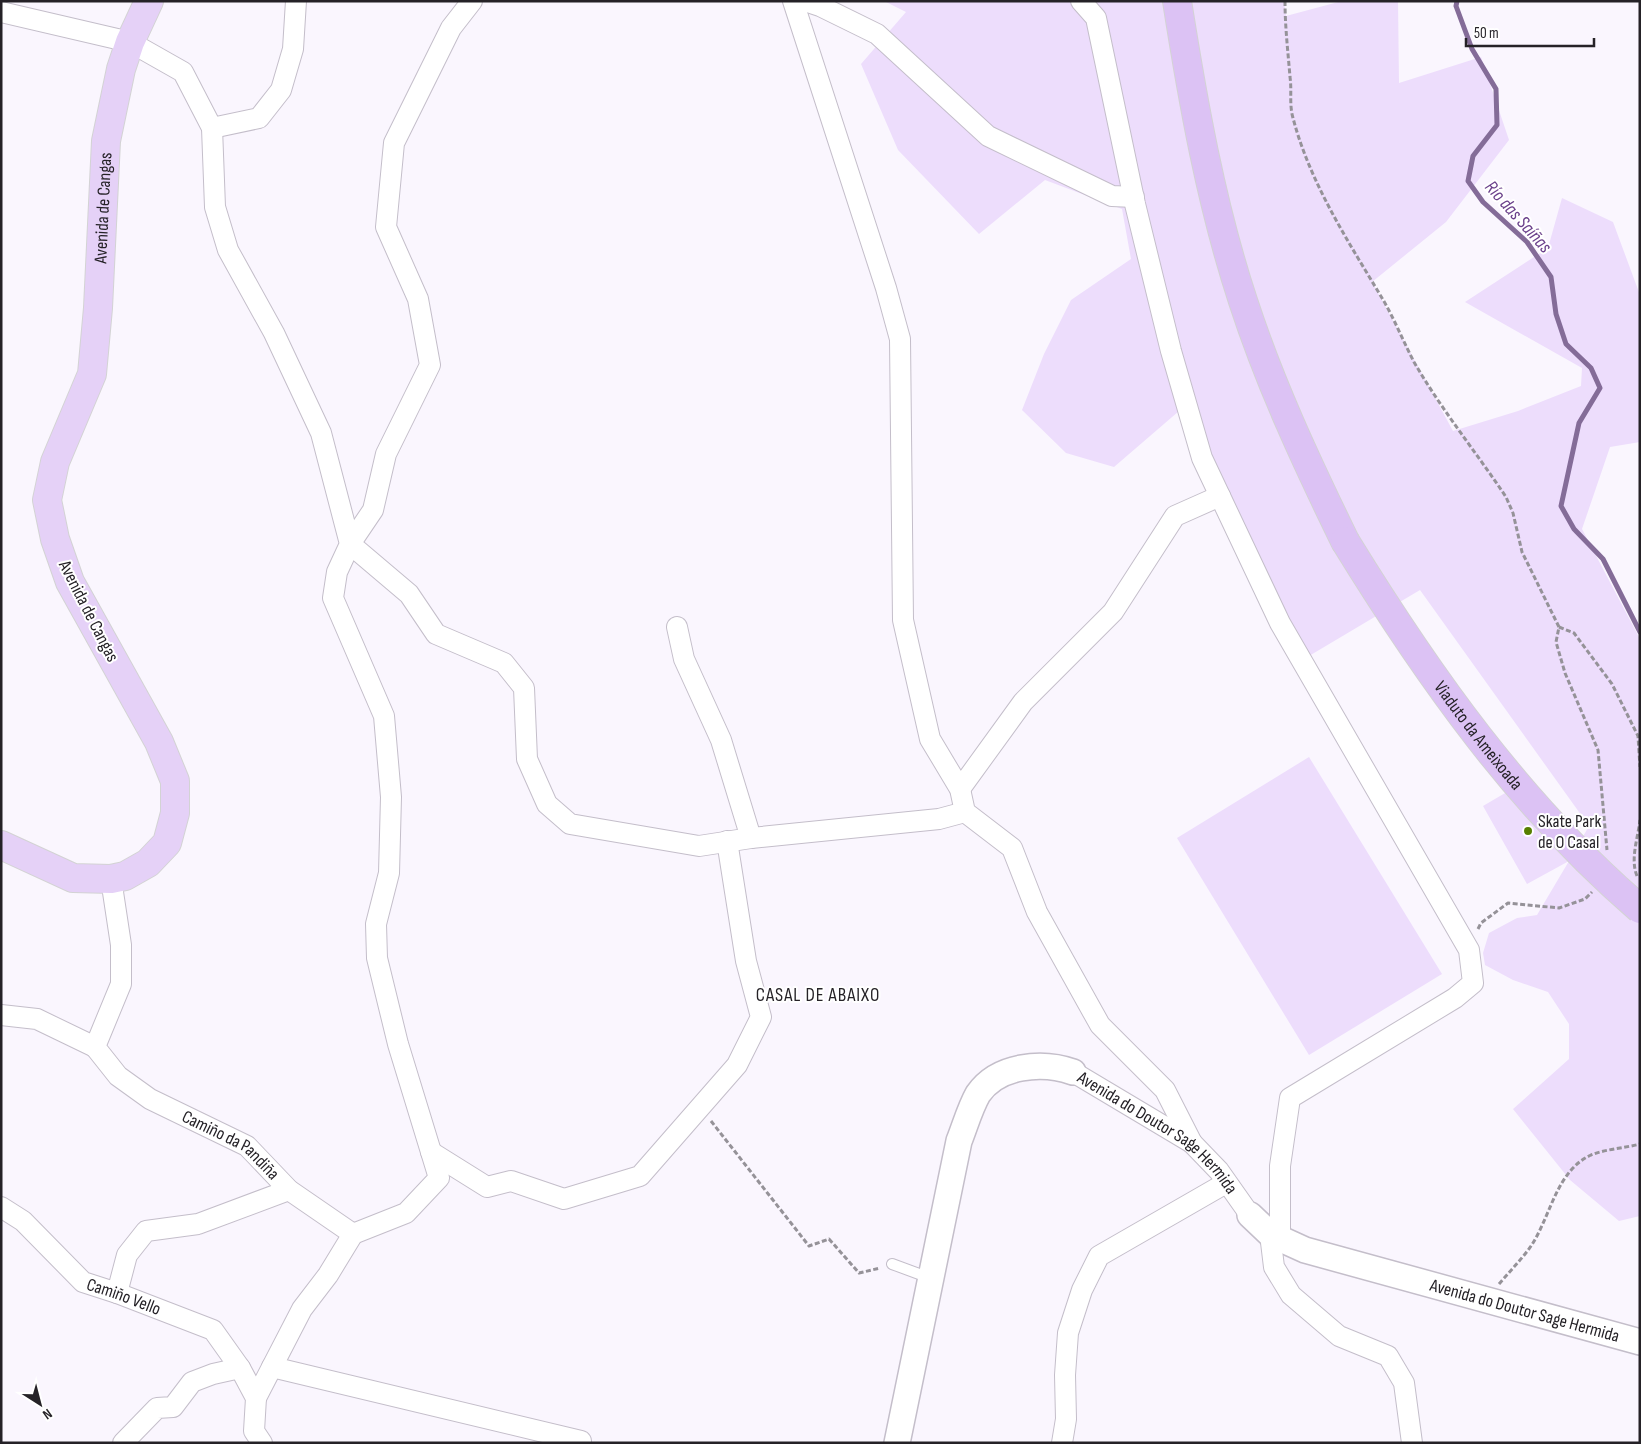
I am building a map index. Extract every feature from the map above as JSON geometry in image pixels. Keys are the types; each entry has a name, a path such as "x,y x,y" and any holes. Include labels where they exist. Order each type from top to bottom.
{"highway":[{"name":"Viaduto da Ameixoada","path":"1178,4 1190,86 1212,188 1243,300 1276,392 1345,541 1440,688 1490,754 1561,833 1616,889 1640,909"}],"main road":[{"name":"Avenida de Cangas","path":"1,845 73,878 111,879 125,876 148,863 167,843 175,813 175,781 159,742 70,582 55,539 47,500 55,462 92,374 98,308 106,141 119,78 130,42 149,1"}],"street":[{"path":"212,128 259,118 281,90 293,49 296,1"},
{"path":"262,1443 254,1430 256,1398 302,1309 328,1275 353,1234 406,1213 439,1178 398,1044 377,958 376,924 389,873 391,797 384,716 333,598 337,572 350,544 373,510 386,454 430,366 418,299 386,227 394,142 451,28 472,1"},
{"path":"793,1 886,288 900,339 903,620 930,738 960,789 964,812 1012,848 1037,912 1100,1025 1165,1090 1192,1143"},
{"path":"805,1 820,6 877,34 988,136 1112,196 1134,197"},
{"path":"1080,1 1096,18 1134,197 1171,351 1202,458 1280,624 1469,950 1473,983 1455,998 1290,1098 1280,1166 1274,1267 1291,1295 1339,1336 1388,1356 1404,1383 1412,1443"},
{"path":"1,12 130,42 182,72 212,128 215,207 228,250 274,333 321,434 350,544 409,594 436,634 504,663 524,688 527,759 548,804 570,824 699,846 751,838 939,819 964,812"},
{"path":"960,789 1023,702 1113,612 1175,516 1220,496"},
{"path":"677,627 684,659 721,740 751,838"},
{"path":"431,1152 487,1188 511,1181 564,1199 640,1176 737,1065 761,1017 746,961 727,841"},
{"path":"1,1015 37,1019 95,1047 121,984 121,945 111,879"},
{"name":"Camiño da Pandiña","path":"95,1047 118,1076 150,1099 247,1146 289,1190 353,1234"},
{"name":"Avenida do Doutor Sage Hermida","path":"897,1443 959,1141 978,1094 994,1078 1017,1069 1037,1065 1060,1067 1073,1072 1192,1143 1203,1153 1250,1215 1275,1236 1305,1250 1640,1342"},
{"path":"1062,1443 1066,1419 1065,1375 1068,1333 1082,1290 1099,1256 1226,1182"},
{"path":"118,1293 127,1255 146,1231 198,1224 289,1190"},
{"name":"Camiño Vello","path":"1,1207 23,1221 83,1282 118,1293 213,1330 240,1368"},
{"path":"272,1366 581,1441"},
{"path":"123,1443 157,1408 173,1407 192,1382 213,1374 240,1368 256,1398"}],"lane":[{"path":"892,1264 931,1278"}],"path":[{"path":"1286,1 1288,60 1291,78 1290,101 1293,119 1314,175 1351,248 1383,299 1414,362 1438,400 1506,497 1513,513 1522,552 1559,627 1556,642 1565,673 1598,750 1607,849 1606,858"},
{"path":"1559,627 1574,633 1612,684 1638,736 1640,767"},
{"path":"1640,820 1635,848 1635,871 1640,882"},
{"path":"1469,950 1481,923 1508,903 1559,908 1585,899 1599,885"},
{"path":"700,1107 809,1246 829,1239 858,1273 892,1264"},
{"path":"1486,1300 1530,1247 1546,1220 1556,1194 1568,1172 1591,1155 1640,1144"}],"shaded area":[{"path":"884,1 1284,1 1286,16 1342,1 1398,1 1399,83 1481,57 1509,140 1446,222 1372,282 1453,431 1518,411 1581,386 1582,368 1465,302 1548,248 1562,198 1613,222 1640,295 1640,442 1610,447 1582,529 1640,639 1640,1216 1619,1221 1570,1180 1513,1109 1569,1059 1569,1024 1548,992 1513,980 1485,965 1483,953 1489,933 1517,918 1537,915 1569,861 1527,884 1483,806 1529,779 1573,854 1589,826 1420,590 1309,656 1282,614 1208,455 1193,399 1114,467 1066,453 1022,410 1044,354 1071,300 1131,259 1122,209 1045,180 979,234 898,150 861,64 906,12"},
{"path":"1309,757 1442,974 1309,1055 1177,838"}],"waterway":[{"name":"Río das Saíñas","path":"1457,1 1456,6 1472,49 1496,89 1497,125 1473,156 1468,181 1483,202 1527,242 1551,277 1556,314 1566,344 1591,368 1600,388 1579,423 1561,506 1574,529 1603,559 1640,632"}],"place":[{"name":"Skate Park de O Casal","path":"1528,831"}],"district":[{"name":"CASAL DE ABAIXO","path":"818,994"}]}
